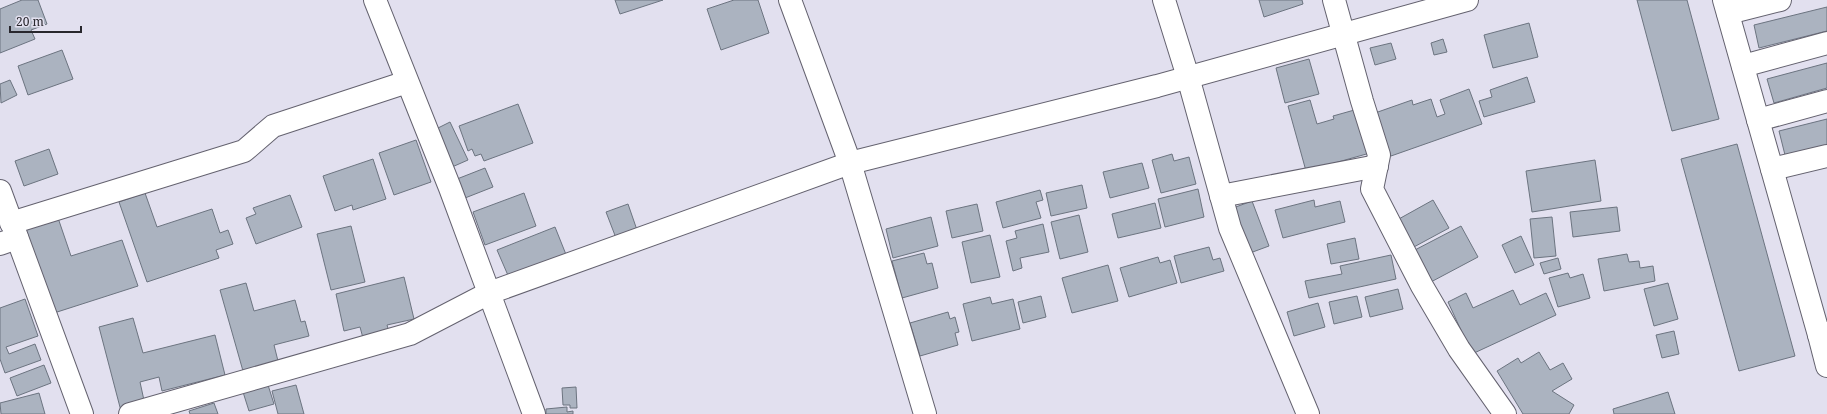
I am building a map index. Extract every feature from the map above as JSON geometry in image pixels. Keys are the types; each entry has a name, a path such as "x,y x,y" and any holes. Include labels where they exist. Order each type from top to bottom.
{"street":[{"path":"375,0 490,293 534,414"},
{"path":"790,0 850,163 925,414"},
{"path":"1164,0 1188,76 1230,228 1308,414"},
{"path":"1334,0 1379,155 1372,188 1422,286 1459,349 1505,414"},
{"path":"130,414 410,334 490,293 850,163 1157,86 1188,76 1467,0"},
{"path":"1780,0 1726,6 1772,169 1823,334 1827,366"},
{"path":"1743,66 1827,43"},
{"path":"10,235 244,151 272,126 407,82"},
{"path":"1758,120 1827,101"},
{"path":"1772,169 1827,156"},
{"path":"1221,196 1377,166"},
{"path":"0,191 10,235 82,414"}],"building":[{"path":"22,0 38,0 47,24 31,30 35,39 0,53 0,9"},
{"path":"615,0 663,0 620,14"},
{"path":"734,0 758,0 769,33 721,50 707,9"},
{"path":"1259,0 1302,0 1303,4 1264,17"},
{"path":"1637,0 1687,0 1719,119 1672,131"},
{"path":"1827,7 1827,31 1759,48 1754,25"},
{"path":"1529,23 1538,57 1493,68 1484,35"},
{"path":"1443,39 1447,52 1434,55 1431,43"},
{"path":"1391,43 1396,59 1375,65 1370,48"},
{"path":"62,50 73,79 28,95 18,66"},
{"path":"1309,59 1319,94 1285,103 1276,68"},
{"path":"1827,63 1827,88 1774,103 1767,79"},
{"path":"1527,77 1535,102 1484,117 1479,101 1492,97 1490,90"},
{"path":"10,80 17,95 1,103 0,84"},
{"path":"1469,89 1482,124 1391,156 1375,113 1412,100 1413,105 1431,99 1437,117 1445,114 1440,100"},
{"path":"1310,100 1317,124 1334,119 1333,116 1358,109 1370,153 1306,171 1288,106"},
{"path":"518,104 533,143 484,161 481,154 475,156 472,149 468,151 459,126"},
{"path":"1827,119 1827,145 1785,155 1779,131"},
{"path":"450,122 468,160 452,167 434,130"},
{"path":"416,140 431,182 394,195 379,153"},
{"path":"1737,144 1795,356 1739,371 1681,159"},
{"path":"49,149 58,174 24,186 15,161"},
{"path":"1172,154 1174,161 1189,157 1196,184 1161,193 1152,160"},
{"path":"373,159 386,199 353,210 352,205 335,211 323,176"},
{"path":"1595,160 1601,201 1532,212 1526,171"},
{"path":"1142,163 1149,188 1110,198 1103,172"},
{"path":"485,168 493,187 465,198 457,179"},
{"path":"1082,185 1087,208 1051,216 1046,193"},
{"path":"1198,189 1204,217 1165,227 1158,199"},
{"path":"1040,190 1043,200 1036,202 1041,218 1003,228 996,202"},
{"path":"145,193 157,227 212,209 220,233 228,230 233,244 216,250 219,258 147,282 119,202"},
{"path":"524,193 536,226 485,245 473,212"},
{"path":"290,195 302,227 256,244 246,218 256,214 253,208"},
{"path":"1314,200 1315,207 1340,201 1345,222 1283,238 1275,210"},
{"path":"1433,200 1449,228 1412,248 1397,220"},
{"path":"1252,201 1269,246 1250,253 1233,208"},
{"path":"1155,203 1161,228 1118,238 1112,214"},
{"path":"628,204 637,230 616,238 606,212"},
{"path":"977,204 983,231 952,238 946,211"},
{"path":"1617,207 1620,231 1573,237 1570,212"},
{"path":"57,215 71,256 122,240 138,286 54,313 24,225"},
{"path":"1079,215 1088,252 1060,259 1051,222"},
{"path":"931,217 938,246 893,258 886,229"},
{"path":"1552,217 1556,256 1534,258 1530,219"},
{"path":"1043,224 1049,252 1020,258 1022,268 1013,271 1006,241 1017,238 1015,231"},
{"path":"351,226 365,282 331,290 317,234"},
{"path":"1461,226 1478,257 1429,283 1413,251"},
{"path":"555,227 567,257 510,280 497,250"},
{"path":"990,235 1000,277 971,283 962,242"},
{"path":"1521,236 1534,265 1515,273 1502,245"},
{"path":"1355,238 1359,259 1331,264 1327,244"},
{"path":"1209,247 1213,260 1220,258 1224,271 1181,283 1174,256"},
{"path":"924,253 927,264 932,263 938,288 902,298 892,261"},
{"path":"1627,254 1629,262 1639,261 1640,268 1653,266 1655,281 1604,291 1598,259"},
{"path":"1391,255 1396,279 1309,298 1305,281 1342,274 1340,266"},
{"path":"1158,257 1160,263 1170,260 1177,283 1129,297 1120,268"},
{"path":"1558,258 1561,269 1544,274 1540,263"},
{"path":"1108,265 1118,301 1072,313 1062,278"},
{"path":"1568,273 1570,278 1583,274 1590,298 1558,307 1549,278"},
{"path":"404,277 414,319 387,325 389,332 363,338 360,327 344,331 336,294"},
{"path":"246,283 254,311 295,300 301,322 305,321 309,336 274,345 278,361 243,371 220,290"},
{"path":"1668,283 1678,319 1654,326 1644,289"},
{"path":"1398,289 1403,309 1370,317 1365,297"},
{"path":"1513,290 1520,305 1546,293 1556,315 1472,354 1448,302 1466,293 1473,308"},
{"path":"1041,296 1046,317 1023,323 1018,302"},
{"path":"1357,296 1362,317 1334,324 1329,302"},
{"path":"990,297 992,304 1013,299 1020,329 972,341 963,304"},
{"path":"25,299 38,336 6,347 9,354 35,344 41,360 5,373 0,359 0,308"},
{"path":"1318,303 1325,327 1294,336 1287,312"},
{"path":"948,312 950,319 955,317 959,332 955,333 958,345 920,356 910,323"},
{"path":"133,318 143,353 215,335 225,375 162,391 159,377 140,382 145,405 121,411 99,327"},
{"path":"1674,331 1679,354 1662,358 1656,335"},
{"path":"1539,352 1550,370 1563,363 1572,379 1552,391 1574,405 1569,414 1523,414 1497,371 1518,358 1521,363"},
{"path":"44,365 51,383 17,396 10,378"},
{"path":"268,385 274,404 249,411 243,392"},
{"path":"296,385 304,414 278,414 272,391"},
{"path":"576,387 577,408 570,408 570,405 563,405 562,388"},
{"path":"1668,392 1675,414 1614,414 1613,409"},
{"path":"39,393 45,414 1,414 0,403"},
{"path":"214,403 218,414 190,414 189,411"},
{"path":"567,407 567,412 573,411 573,414 546,414 546,409"}]}
